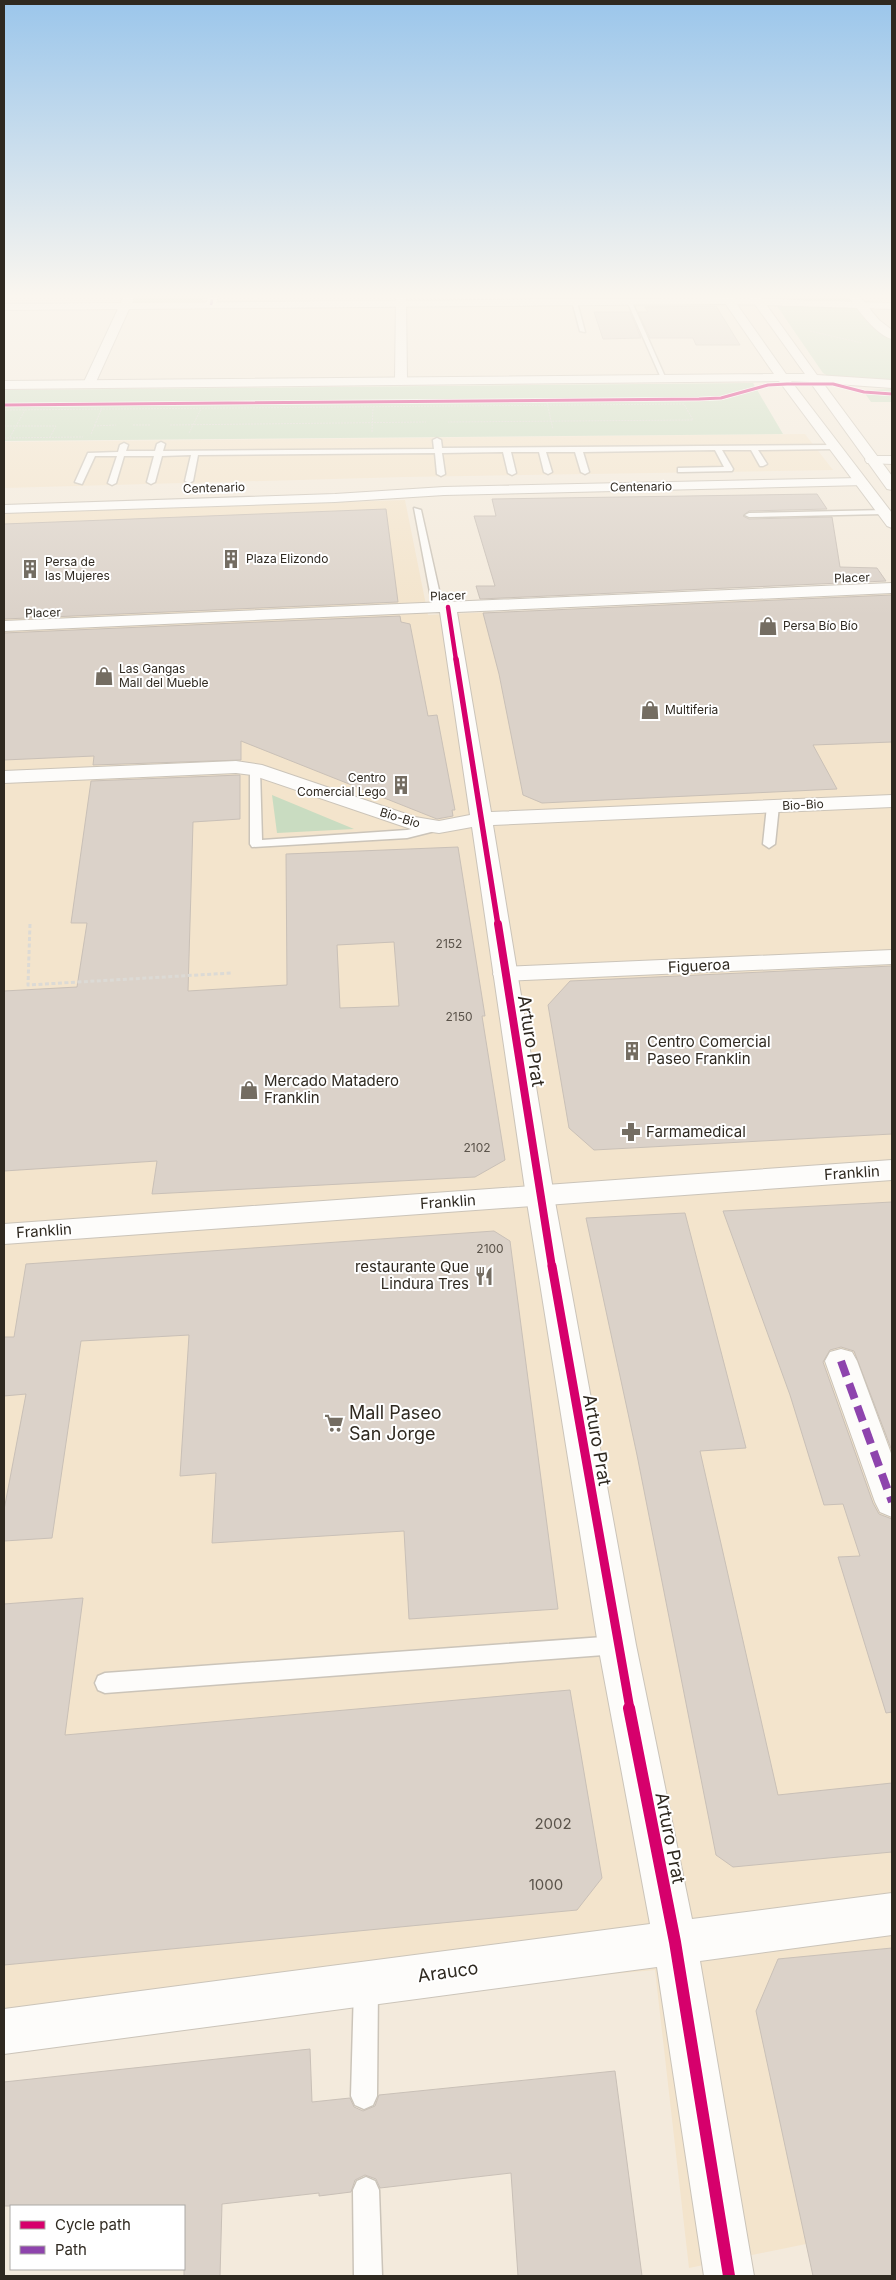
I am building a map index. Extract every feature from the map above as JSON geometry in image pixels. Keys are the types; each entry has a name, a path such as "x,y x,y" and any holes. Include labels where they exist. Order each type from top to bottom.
{"street":[{"path":"801,402 888,518"},
{"path":"830,402 892,486"},
{"path":"872,460 892,460"},
{"name":"Centenario","path":"4,509 335,498 422,492 860,482"},
{"name":"Centenario","path":"76,487 394,483 422,492"},
{"name":"Placer","path":"4,626 892,588"},
{"name":"Arturo Prat","path":"443,607 481,819 540,1196 617,1645 675,1942 729,2276"},
{"name":"Bio-Bio","path":"4,777 236,767 255,769 411,823 439,827 481,819 892,801"},
{"name":"Figueroa","path":"505,974 892,957"},
{"name":"Franklin","path":"4,1234 892,1170"},
{"path":"841,1361 892,1502"},
{"name":"Arauco","path":"4,2032 892,1914"}],"lane":[{"path":"556,436 562,451"},
{"path":"698,436 705,449"},
{"path":"731,436 737,449"},
{"path":"663,437 668,450"},
{"path":"525,438 527,451"},
{"path":"592,438 597,450"},
{"path":"627,438 632,450"},
{"path":"490,439 492,452"},
{"path":"437,440 441,474"},
{"path":"457,440 459,452"},
{"path":"102,488 121,453 124,443"},
{"path":"151,482 161,443"},
{"path":"76,487 92,454 298,452 333,454 438,451 507,452 834,447"},
{"path":"754,448 763,464"},
{"path":"681,470 729,469 718,449"},
{"path":"542,451 548,472"},
{"path":"578,451 585,472"},
{"path":"189,481 196,452"},
{"path":"297,462 298,452"},
{"path":"507,452 512,473"},
{"path":"417,510 443,607"},
{"path":"749,515 888,518"},
{"path":"255,769 256,844 407,834 439,827"},
{"path":"769,844 773,806"},
{"path":"105,1683 617,1645"},
{"path":"364,2096 366,1983"},
{"path":"366,2190 368,2276"}],"path":[{"path":"103,407 201,409 568,402"},
{"path":"547,403 556,436"},
{"path":"4,405 27,407 103,407 547,403 684,404 693,420 442,422"},
{"path":"4,410 27,407"},
{"path":"10,438 27,407"},
{"path":"89,437 103,407"},
{"path":"372,435 373,407"},
{"path":"188,436 201,409"},
{"path":"163,425 432,422"},
{"path":"94,426 124,425"},
{"path":"134,425 153,425"},
{"path":"4,426 56,426 50,437"},
{"path":"30,924 28,985 232,973"}],"shaded area":[{"path":"805,434 833,470 405,477 4,488 4,442"},
{"path":"405,500 428,615 892,594 892,2233 806,2244 689,2268 655,1970 4,2030 4,513"}],"green space":[{"path":"4,402 764,402 783,434 4,441"},
{"path":"272,795 354,829 277,833"}],"building":[{"path":"817,494 827,509 749,511 743,516 749,519 832,517 840,567 877,568 886,581 480,599 476,586 495,586 474,516 496,516 492,499"},
{"name":"Plaza Elizondo","path":"386,509 398,602 4,619 4,524"},
{"path":"892,595 892,742 813,745 837,789 542,803 523,795 499,674 483,613"},
{"path":"400,616 401,622 410,624 428,716 437,715 455,810 452,810 453,816 437,819 241,741 241,760 93,765 94,756 4,760 4,633"},
{"name":"Mercado Matadero Franklin","path":"240,775 240,819 193,822 188,991 287,985 286,854 458,847 485,1016 482,1016 505,1160 475,1177 152,1194 157,1161 4,1171 4,991 77,987 87,923 71,923 91,781","holes":["394,942 399,1006 340,1008 337,945"]},
{"path":"892,966 892,1134 594,1150 569,1128 548,1005 570,981"},
{"path":"892,1202 892,1451 854,1351 841,1347 830,1350 823,1362 873,1503 879,1514 892,1519 892,1712 886,1713 838,1557 860,1556 843,1504 824,1505 790,1395 723,1211"},
{"path":"685,1213 746,1448 700,1451 778,1795 892,1783 892,1852 733,1867 716,1855 637,1455 586,1218"},
{"path":"494,1231 510,1241 558,1609 409,1619 404,1531 212,1543 216,1473 180,1476 189,1335 81,1341 52,1538 4,1541 4,1510 26,1394 4,1396 4,1337 14,1337 26,1264"},
{"path":"83,1598 65,1735 570,1690 602,1878 577,1910 4,1965 4,1604"},
{"path":"892,1948 892,2276 813,2276 756,2011 778,1959"},
{"path":"310,2049 312,2102 350,2098 354,2107 363,2111 375,2106 379,2095 615,2071 642,2276 518,2276 511,2173 380,2188 376,2179 365,2175 355,2180 351,2192 319,2196 319,2193 222,2204 220,2276 184,2276 185,2205 4,2206 4,2082"}],"marked path":[{"path":"841,1361 892,1502"}],"cycle path":[{"path":"4,405 305,402"},
{"path":"448,607 540,1196 617,1645 675,1942 729,2276"}],"place":[{"name":"Plaza Elizondo","path":"231,559"},
{"name":"Persa de las Mujeres","path":"30,569"},
{"name":"Persa Bío Bío","path":"768,626"},
{"name":"Las Gangas Mall del Mueble","path":"104,676"},
{"name":"Multiferia","path":"650,710"},
{"name":"Centro Comercial Lego","path":"401,785"},
{"name":"Centro Comercial Paseo Franklin","path":"632,1051"},
{"name":"Mercado Matadero Franklin","path":"249,1090"},
{"name":"Farmamedical","path":"631,1132"},
{"name":"restaurante Que Lindura Tres","path":"484,1276"},
{"name":"Mall Paseo San Jorge","path":"334,1423"}]}
